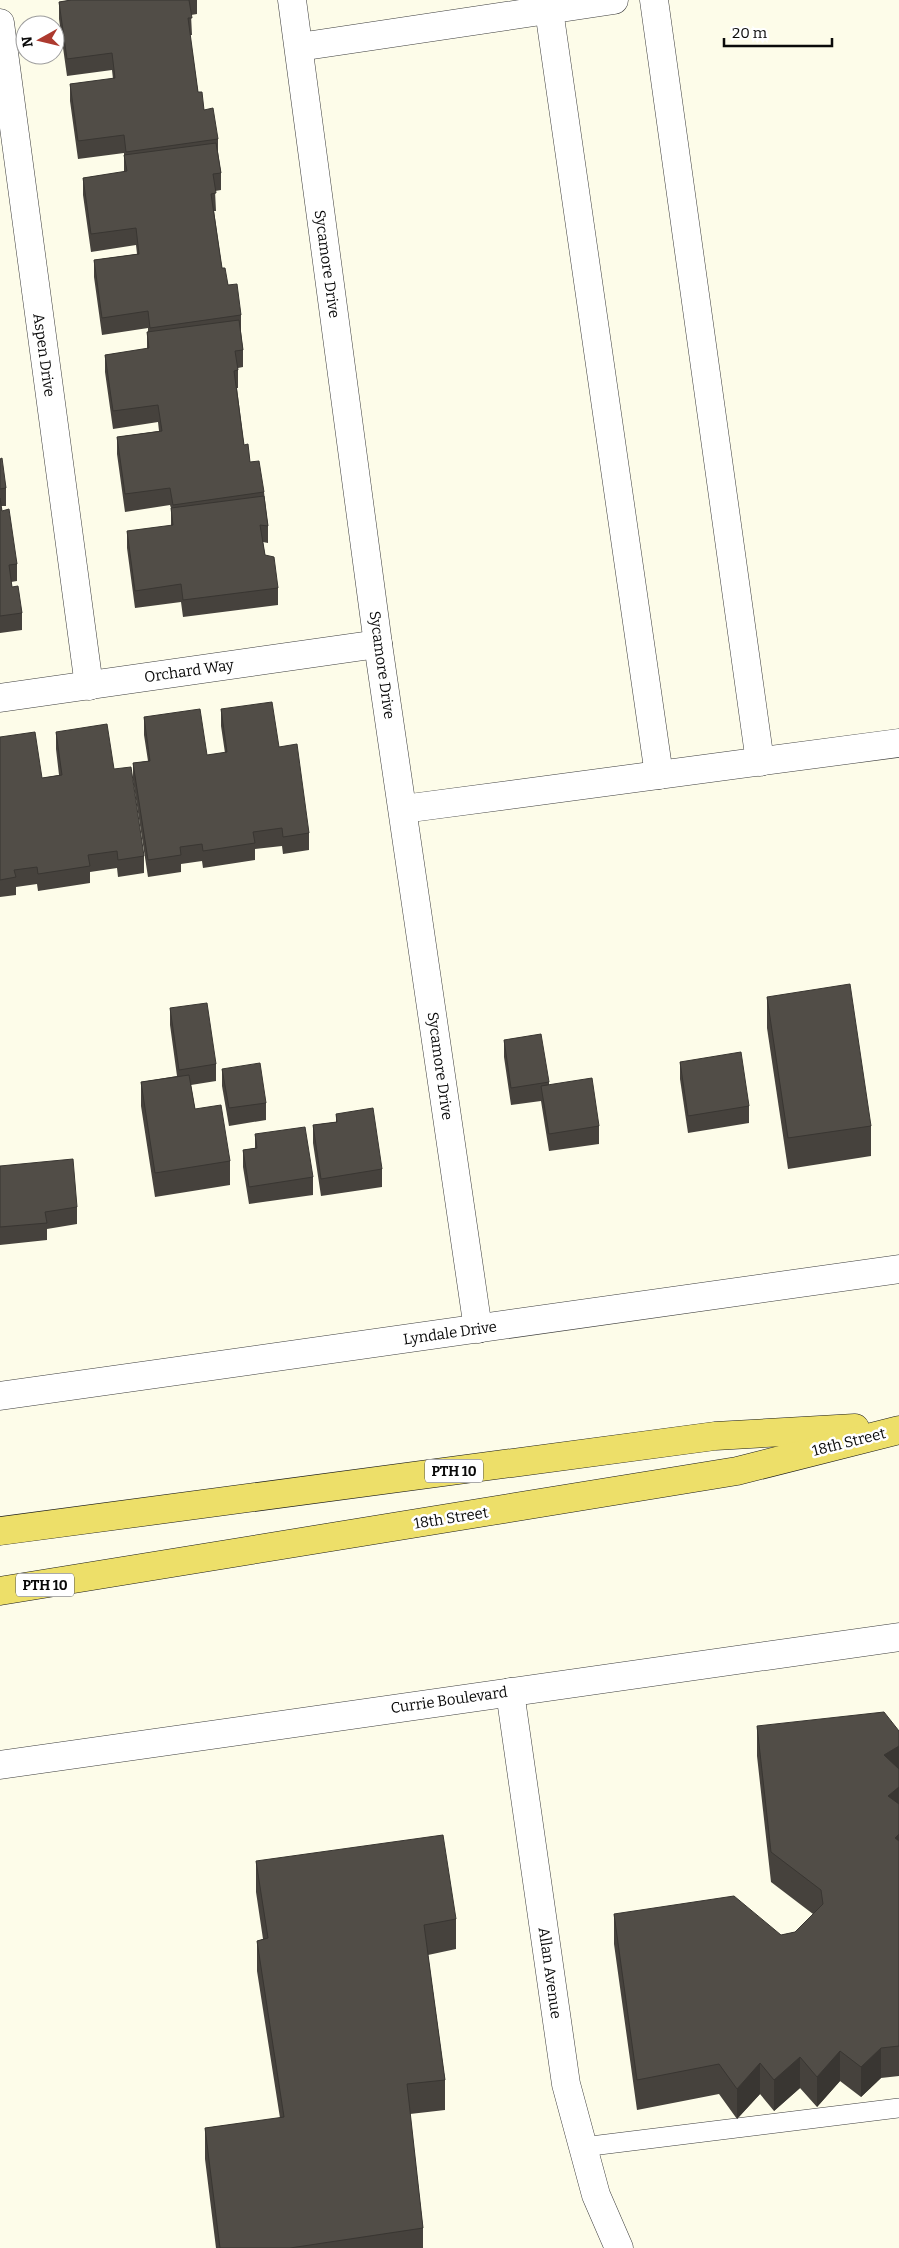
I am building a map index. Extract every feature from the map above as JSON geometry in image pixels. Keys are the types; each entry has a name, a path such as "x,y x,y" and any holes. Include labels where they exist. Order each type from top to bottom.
{"main road":[{"name":"18th Street","path":"0,1531 715,1436 899,1428"},
{"name":"18th Street","path":"0,1591 737,1470 899,1428"}],"street":[{"name":"Sycamore Drive","path":"292,0 378,644 478,1329"},
{"path":"298,48 614,0"},
{"path":"654,0 760,762"},
{"path":"549,10 659,775"},
{"name":"Aspen Drive","path":"0,23 89,686"},
{"name":"Orchard Way","path":"0,698 378,644"},
{"path":"403,809 899,743"},
{"name":"Lyndale Drive","path":"0,1396 899,1269"},
{"name":"Currie Boulevard","path":"0,1765 899,1637"},
{"name":"Allan Avenue","path":"510,1692 566,2084 596,2195 619,2248"}],"lane":[{"path":"583,2147 899,2108"}],"building":[{"path":"71,0 189,0 192,18 188,18 198,92 202,92 204,110 213,108 218,139 126,152 124,135 78,141 70,84 115,78 112,53 67,59 65,15 61,15 59,2"},
{"path":"216,143 221,173 213,174 216,193 211,194 222,268 225,268 228,285 237,284 241,315 150,328 148,311 102,318 94,260 139,254 136,228 91,234 83,178 127,171 124,155"},
{"path":"239,320 243,350 235,351 238,370 234,371 244,445 248,444 250,462 259,461 264,492 173,505 170,488 125,494 117,437 162,431 158,405 113,411 105,355 149,348 147,332"},
{"path":"2,458 6,488 0,489 0,459"},
{"path":"264,496 268,526 260,525 265,555 274,557 278,588 183,600 181,584 135,591 127,531 173,525 171,508"},
{"path":"0,498 2,511 9,509 17,564 9,565 12,587 18,586 22,613 0,616"},
{"path":"272,702 279,747 297,744 309,833 283,837 282,828 253,832 255,843 203,851 202,844 180,847 181,855 148,860 133,763 150,761 144,717 200,709 207,755 227,752 221,709"},
{"path":"107,724 114,769 131,767 144,856 118,860 117,851 88,855 90,866 38,874 37,867 14,870 16,877 0,880 0,737 35,732 42,778 62,775 56,732"},
{"path":"850,984 871,1126 788,1138 767,997"},
{"path":"207,1003 216,1064 179,1070 170,1008"},
{"path":"541,1034 549,1082 511,1088 504,1040"},
{"path":"741,1052 749,1106 688,1116 680,1062"},
{"path":"260,1063 266,1103 229,1108 222,1069"},
{"path":"189,1075 195,1109 221,1105 230,1161 155,1173 141,1082"},
{"path":"592,1078 599,1126 549,1134 541,1086"},
{"path":"373,1108 382,1169 321,1179 313,1125 337,1122 336,1114"},
{"path":"305,1127 313,1177 249,1187 243,1150 257,1148 255,1134"},
{"path":"73,1159 77,1207 45,1212 47,1223 0,1227 0,1166"},
{"path":"884,1712 899,1731 899,1746 884,1755 899,1769 899,1787 888,1796 899,1804 899,1834 895,1838 899,1841 899,2046 881,2048 861,2067 840,2051 817,2077 800,2057 774,2080 760,2063 737,2089 719,2064 637,2080 614,1914 734,1896 781,1935 795,1932 823,1904 821,1890 771,1852 757,1726"},
{"path":"443,1835 456,1919 424,1925 445,2080 407,2084 423,2228 290,2248 220,2248 205,2128 284,2117 257,1941 268,1938 256,1861"}]}
